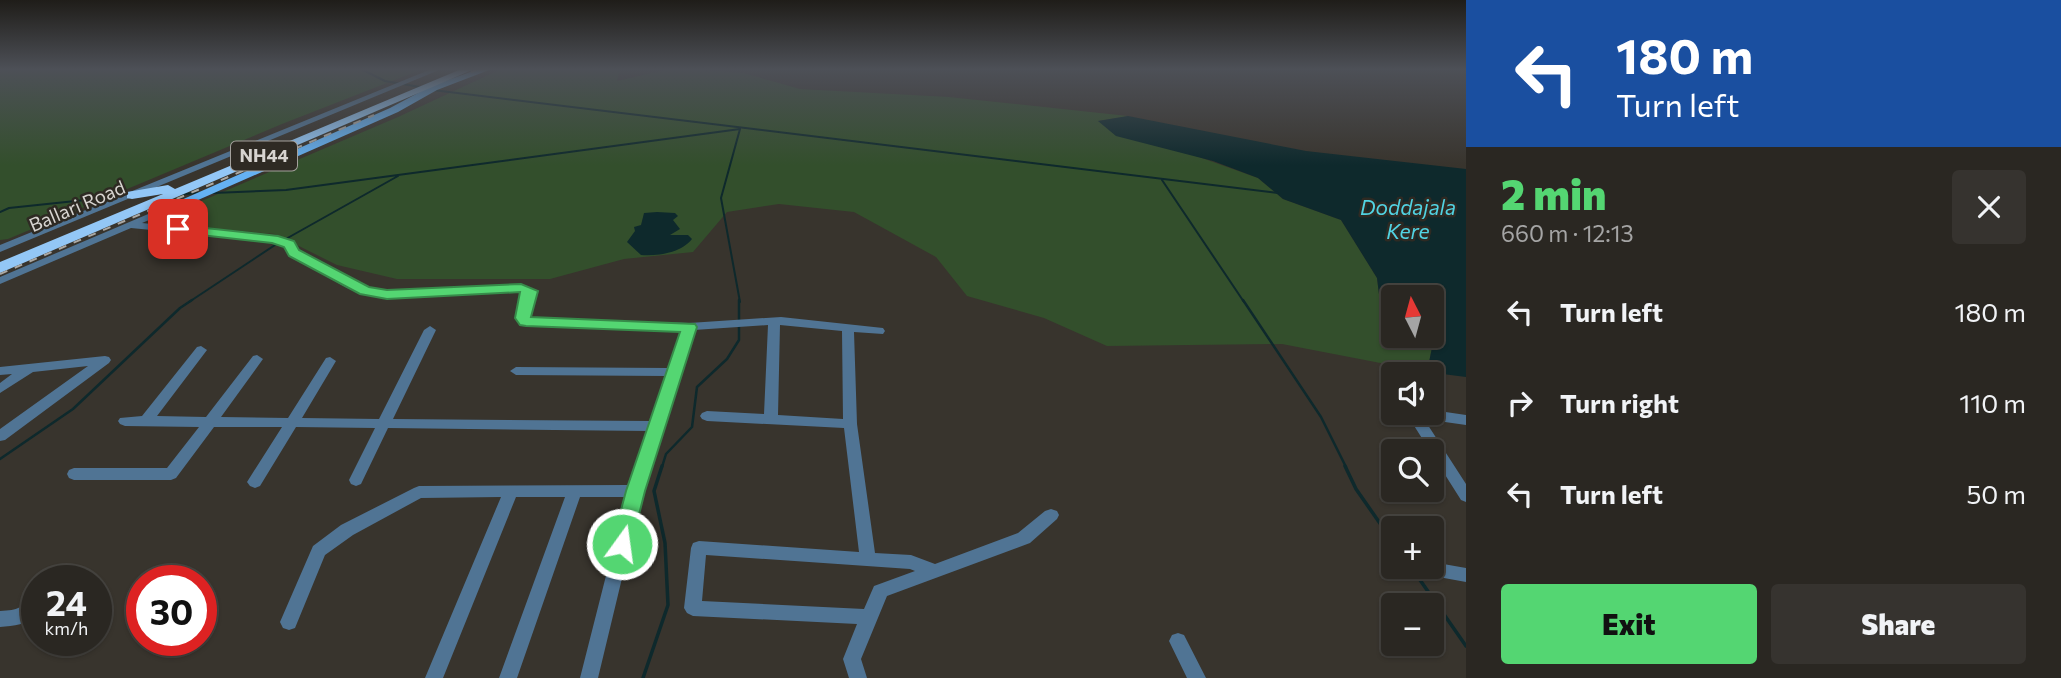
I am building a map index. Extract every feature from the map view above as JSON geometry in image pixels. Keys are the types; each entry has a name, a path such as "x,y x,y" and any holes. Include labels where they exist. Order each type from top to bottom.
{"highway":[{"name":"NH44","path":"88,226 162,198 383,102"},
{"name":"NH44","path":"346,118 387,102"},
{"path":"130,196 162,198"},
{"name":"Ballari Road","path":"0,259 88,226"},
{"name":"Ballari Road","path":"0,268 88,226"}],"main road":[{"path":"162,198 205,193 408,102"}],"street":[{"path":"0,249 358,102"},
{"path":"0,281 130,225 162,198"},
{"path":"130,225 274,239 289,244 293,253 351,286 374,293 521,288 530,291 523,318 526,322 689,327 774,321 879,331"},
{"path":"771,418 774,321"},
{"path":"589,678 635,491 689,327"},
{"path":"848,327 850,424 868,559"},
{"path":"356,480 430,330"},
{"path":"145,422 201,350"},
{"path":"74,474 171,474 257,359"},
{"path":"0,371 105,360 0,436"},
{"path":"255,482 331,362"},
{"path":"0,389 29,368"},
{"path":"516,371 674,372"},
{"path":"707,416 850,424"},
{"path":"1444,417 1466,420"},
{"path":"125,421 657,426"},
{"path":"1422,425 1466,496"},
{"path":"434,678 512,491"},
{"path":"508,678 575,491"},
{"path":"289,622 319,551 346,530 419,492 635,491"},
{"path":"858,678 852,659 880,591 1024,538 1051,515"},
{"path":"870,617 693,608 699,548 911,562 935,571"},
{"path":"1444,572 1466,575"},
{"path":"0,619 21,617"},
{"path":"1178,642 1197,678"}],"green space":[{"path":"0,102 339,102 8,239 0,240"},
{"path":"431,102 993,102 1128,116 1098,121 1258,178 1283,199 1341,220 1377,278 1381,303 1381,348 1432,348 1429,362 1381,363 1282,344 1107,346 1044,318 967,296 936,257 854,212 779,204 727,212 693,252 624,259 550,279 397,279 337,265 275,234 150,223"}],"water":[{"name":"Doddajala Kere","path":"1128,116 1306,151 1466,169 1466,377 1444,374 1444,362 1429,362 1432,348 1444,348 1444,285 1381,285 1381,303 1377,278 1341,220 1283,199 1258,178 1213,161 1116,136 1098,121"},
{"path":"644,213 675,213 678,216 673,220 680,229 670,235 688,235 692,239 682,248 669,253 641,255 627,242 635,231 634,227 641,225"}],"waterway":[{"path":"528,102 1278,193"},
{"path":"213,193 286,190 740,129 721,198 740,302"},
{"path":"284,240 398,176"},
{"path":"1162,180 1244,302"},
{"path":"182,194 199,193"},
{"path":"0,212 9,208 123,196"},
{"path":"189,302 278,243"},
{"path":"662,467 666,454 692,427 697,387 727,359 739,340 739,300"},
{"path":"1243,300 1321,417 1346,467"},
{"path":"0,459 73,409 189,302"},
{"path":"643,678 668,605 665,543 654,491 662,466"},
{"path":"1345,466 1356,489 1381,525"},
{"path":"1419,579 1466,646"}],"railway":[{"path":"0,274 374,115"}],"route":[{"path":"178,229 274,239 289,244 293,253 351,286 365,291 387,294 521,288 530,291 531,296 523,318 526,322 689,327 635,491 622,544"}]}
